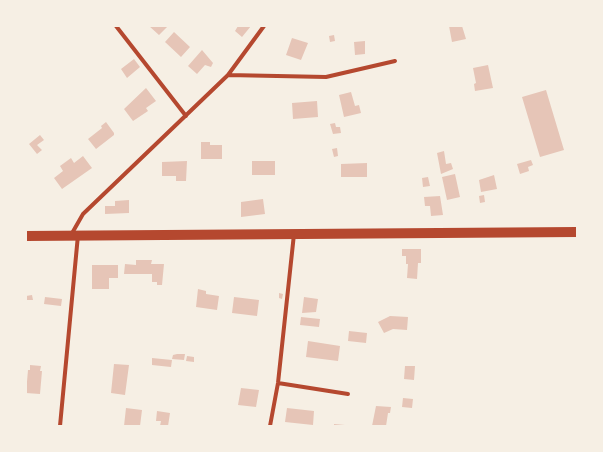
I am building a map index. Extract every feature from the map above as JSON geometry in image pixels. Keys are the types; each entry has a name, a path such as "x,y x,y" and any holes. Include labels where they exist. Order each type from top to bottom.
{"main road":[{"path":"26,236 577,232"}],"street":[{"path":"116,26 186,116"},
{"path":"60,426 74,235 83,214 228,75 264,26"},
{"path":"228,75 326,77 395,61"},
{"path":"270,426 278,383 294,234"},
{"path":"278,383 348,394"}],"building":[{"path":"149,26 168,26 159,35"},
{"path":"238,26 251,26 242,37 235,31"},
{"path":"449,26 462,26 466,39 452,42"},
{"path":"174,32 190,47 181,57 165,42"},
{"path":"334,35 335,41 330,42 329,36"},
{"path":"292,38 308,43 301,60 286,55"},
{"path":"365,41 365,54 355,55 354,42"},
{"path":"202,50 213,63 211,67 205,65 197,74 188,66"},
{"path":"134,59 140,67 127,78 121,69"},
{"path":"488,65 493,88 475,91 474,84 476,83 473,68"},
{"path":"146,88 156,101 146,108 148,111 133,121 124,109"},
{"path":"546,90 564,150 540,157 522,97"},
{"path":"351,92 355,106 359,105 361,113 344,117 339,95"},
{"path":"317,101 318,117 293,119 292,103"},
{"path":"106,122 114,135 96,149 88,139 102,128 101,126"},
{"path":"335,123 336,127 340,127 341,133 333,134 330,124"},
{"path":"40,135 44,140 37,145 42,150 37,154 29,144"},
{"path":"201,142 210,142 210,145 222,145 222,159 201,159"},
{"path":"337,148 338,156 334,157 332,149"},
{"path":"444,151 446,164 451,163 453,169 441,174 437,153"},
{"path":"83,156 92,168 62,189 54,178 63,171 60,166 71,158 74,163"},
{"path":"531,160 533,165 528,167 529,171 520,174 517,164"},
{"path":"187,161 186,181 176,181 176,176 162,176 162,162"},
{"path":"252,161 275,161 275,175 252,175"},
{"path":"367,163 367,177 341,177 341,164"},
{"path":"455,174 460,197 447,200 442,177"},
{"path":"494,175 497,189 481,192 479,180"},
{"path":"428,177 430,186 423,187 422,178"},
{"path":"484,195 485,202 480,203 479,196"},
{"path":"440,196 443,215 431,216 430,206 425,206 424,197"},
{"path":"263,199 265,214 241,217 241,202"},
{"path":"129,200 129,213 105,214 105,206 115,206 115,201"},
{"path":"402,249 421,249 421,263 418,263 417,279 407,278 408,264 406,264 406,256 402,256"},
{"path":"136,260 152,260 151,264 164,264 162,285 157,285 157,282 152,282 152,274 124,274 125,264 136,265"},
{"path":"92,265 118,265 118,278 109,278 109,289 92,289"},
{"path":"198,289 206,291 206,294 219,296 217,310 196,307"},
{"path":"279,293 283,294 282,299 279,298"},
{"path":"32,295 33,300 26,300 26,296"},
{"path":"45,297 62,299 61,306 44,304"},
{"path":"234,297 259,300 257,316 232,313"},
{"path":"304,297 318,299 316,312 302,313"},
{"path":"390,316 408,317 407,330 393,329 384,333 378,322"},
{"path":"301,317 320,319 319,327 300,325"},
{"path":"349,331 367,333 366,343 348,341"},
{"path":"308,341 340,346 338,361 306,357"},
{"path":"185,354 184,360 172,359 173,355"},
{"path":"187,356 194,357 194,362 186,361"},
{"path":"152,358 172,360 171,367 152,365"},
{"path":"114,364 129,365 125,395 111,393"},
{"path":"30,365 41,366 40,394 26,393 28,370 30,370"},
{"path":"405,366 415,366 414,380 404,379"},
{"path":"241,388 259,390 256,407 238,405"},
{"path":"403,398 413,399 412,408 402,407"},
{"path":"376,406 391,407 390,413 388,413 386,426 372,426"},
{"path":"126,408 142,410 140,426 124,426"},
{"path":"287,408 314,411 313,425 285,422"},
{"path":"157,411 170,413 168,426 160,426 161,421 156,421"},
{"path":"334,424 345,425 345,426 334,426"}]}
